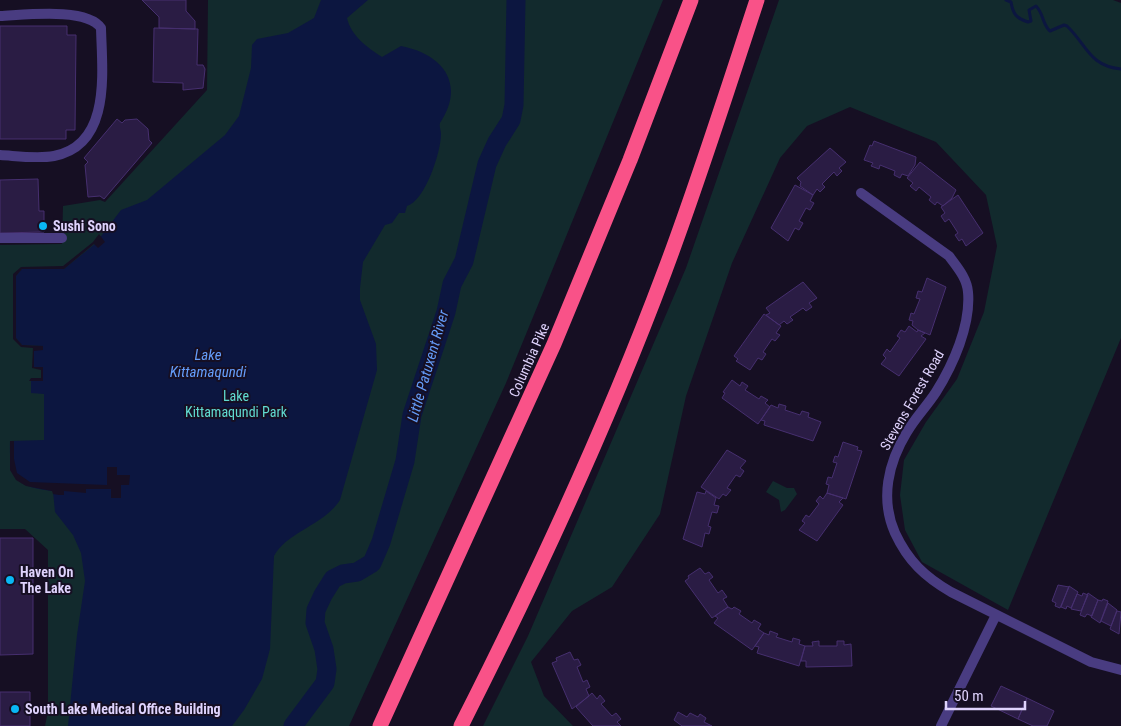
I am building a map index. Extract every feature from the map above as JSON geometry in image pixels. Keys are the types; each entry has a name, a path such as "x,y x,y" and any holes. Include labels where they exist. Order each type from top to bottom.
{"highway":[{"name":"Columbia Pike","path":"380,726 565,318 630,160 691,0"},
{"path":"461,726 553,540 595,446 665,272 758,0"}],"street":[{"path":"0,16 80,15 97,22 101,28 103,88 97,117 86,136 74,147 53,156 0,155"},
{"name":"Stevens Forest Road","path":"861,193 949,256 965,280 968,291 968,307 964,328 947,373 924,409 907,431 894,455 887,486 888,512 899,541 918,569 930,580 1091,662 1121,670"},
{"path":"0,238 62,238"},
{"path":"941,726 996,615"}],"green space":[{"name":"Lake Kittamaqundi Park","path":"208,0 663,0 506,383 349,726 45,726 48,711 48,550 25,529 0,529 0,245 62,244 63,206 100,200 105,202 207,90"},
{"path":"779,0 1113,0 1121,3 1121,338 1008,610 922,562 905,530 900,495 904,460 926,422 957,379 984,312 997,246 986,195 936,142 850,107 807,126 780,158 732,263 686,396 660,514 612,587 572,611 531,662 544,696 573,726 483,726 528,636 686,268"},
{"path":"773,481 787,488 794,488 797,494 785,510 781,512 779,500 766,492"}],"water":[{"name":"Lake Kittamaqundi","path":"321,0 368,0 347,18 356,36 382,57 401,46 428,56 439,64 446,73 450,84 451,96 448,109 440,123 441,134 438,152 426,186 414,202 407,206 405,213 399,213 392,223 385,225 363,262 360,300 376,344 377,370 340,500 333,509 315,523 288,540 274,556 270,649 262,679 244,710 232,726 68,726 77,635 85,581 81,553 73,535 55,512 53,491 22,483 16,478 11,464 10,441 44,440 44,394 31,393 31,381 43,381 43,367 34,367 34,350 43,346 22,345 16,338 16,276 22,269 64,269 95,244 121,210 147,200 225,135 239,116 251,68 252,45 257,39 288,33 314,18"}],"pier":[{"path":"99,234 105,242 98,248 94,244 64,269 22,269 16,276 16,338 22,345 43,346 43,350 34,351 34,367 43,367 43,381 29,381 31,378 41,378 41,370 32,368 33,348 21,347 13,339 13,274 21,267 63,266 93,242"},
{"path":"10,441 14,441 14,459 17,473 30,482 107,485 107,467 117,467 117,475 130,475 129,485 121,485 121,498 111,498 111,489 86,489 86,493 64,491 64,495 59,495 53,494 52,491 26,486 16,480 10,470"}],"building":[{"path":"142,0 186,0 186,11 195,21 195,29 159,28 159,17"},
{"path":"0,26 67,26 67,35 76,35 75,130 66,130 66,139 0,139"},
{"path":"154,28 198,29 197,65 203,65 205,69 203,88 183,90 183,83 153,82"},
{"path":"117,119 122,123 125,120 137,119 148,129 149,140 152,143 104,199 100,196 88,197 85,165 88,162 84,158"},
{"path":"874,141 916,157 915,165 908,176 902,174 900,178 894,175 895,171 880,165 879,169 871,166 873,163 864,160 870,145 872,146"},
{"path":"830,148 846,162 839,168 842,171 837,176 834,172 822,184 825,187 820,192 817,189 813,195 800,186 801,182 797,178"},
{"path":"920,162 956,190 952,198 943,206 937,202 935,205 929,200 931,197 919,187 916,191 910,186 913,183 907,178"},
{"path":"38,179 39,211 44,211 44,232 0,233 0,180"},
{"path":"795,185 813,195 810,201 814,203 810,210 806,208 799,221 803,223 799,230 795,228 788,241 771,228"},
{"path":"958,195 983,233 966,246 962,239 959,241 955,235 958,233 949,219 945,222 941,216 945,213 941,207"},
{"path":"927,278 946,287 930,335 918,330 912,325 913,321 909,320 911,313 914,314 920,299 916,298 918,291 922,292"},
{"path":"803,282 817,298 809,303 812,307 806,311 803,308 790,317 793,320 787,324 784,321 779,325 766,315 770,313 766,308"},
{"path":"764,314 781,326 776,333 780,335 775,341 772,339 763,352 766,354 762,360 758,358 750,370 736,361 738,359 734,356"},
{"path":"909,326 917,332 918,330 925,333 921,336 926,339 899,376 881,364 886,358 883,355 887,349 890,352 900,338 897,336 901,330 905,332"},
{"path":"732,380 740,386 742,382 748,386 745,390 759,399 761,396 768,400 765,403 770,407 758,424 722,398 725,393 723,392"},
{"path":"779,404 786,406 785,410 800,415 802,411 809,413 808,417 821,422 813,441 764,425 765,421 761,420 771,405 778,408"},
{"path":"843,442 858,447 857,450 862,451 846,499 827,493 829,485 826,484 828,477 832,478 837,463 833,462 835,456 838,457"},
{"path":"727,450 746,461 740,468 744,471 740,477 736,475 727,488 731,490 726,496 723,494 719,499 701,487"},
{"path":"706,491 716,498 714,505 719,506 717,513 712,512 708,526 711,527 709,534 705,533 702,547 683,539 697,492 705,494"},
{"path":"827,493 843,498 839,502 843,505 817,541 799,530 805,523 802,521 806,515 809,517 819,504 816,501 820,496 823,499"},
{"path":"0,538 33,538 33,654 0,655"},
{"path":"700,568 705,574 709,572 713,577 709,580 718,593 722,590 727,597 723,599 728,607 712,618 685,581 689,578 688,576"},
{"path":"1058,585 1069,587 1060,608 1055,606 1056,603 1052,601"},
{"path":"1069,586 1078,592 1071,608 1067,606 1066,609 1061,607"},
{"path":"1083,593 1088,595 1081,611 1071,609 1077,594 1082,596"},
{"path":"1088,593 1098,600 1092,616 1087,614 1085,617 1080,615"},
{"path":"1103,599 1108,601 1100,623 1091,617 1098,600 1102,601"},
{"path":"1108,603 1117,610 1111,626 1101,621"},
{"path":"728,607 732,609 734,607 741,611 739,614 752,623 754,620 761,624 758,629 764,633 752,650 714,623 718,618 715,616"},
{"path":"1117,611 1121,612 1119,634 1110,629"},
{"path":"770,631 778,634 776,637 792,642 793,638 800,640 799,644 805,646 799,666 757,653 759,647 755,646 764,633 769,635"},
{"path":"819,641 819,646 837,646 837,641 844,641 844,645 851,644 852,666 806,667 806,661 801,661 805,646 813,646 812,642"},
{"path":"570,652 574,660 578,659 581,665 577,667 583,682 587,680 590,687 586,689 589,696 572,709 552,663 557,661 556,658"},
{"path":"1001,686 1027,698 1018,719 991,706"},
{"name":"South Lake Medical Office Building","path":"0,692 30,692 30,726 0,726"},
{"path":"592,693 597,699 600,695 605,701 601,704 612,716 616,713 621,719 617,722 621,726 593,726 576,707"},
{"path":"1027,698 1054,711 1047,726 1033,726 1018,719"},
{"path":"678,712 687,717 690,713 698,717 700,714 706,718 704,722 712,726 682,726 674,720"}],"waterway":[{"name":"Little Patuxent River","path":"293,726 325,683 327,669 324,649 315,623 316,610 323,595 333,579 343,574 357,572 372,563 381,542 405,461 412,415 446,312 452,284 464,261 487,164 497,142 511,120 514,105 516,0"},
{"path":"1006,0 1011,2 1016,15 1028,22 1031,21 1029,10 1036,6 1050,31 1064,25 1067,26 1095,59 1102,64 1121,69"}],"place":[{"name":"Sushi Sono","path":"43,226"},
{"name":"Haven On The Lake","path":"10,580"},
{"name":"South Lake Medical Office Building","path":"15,709"}]}
